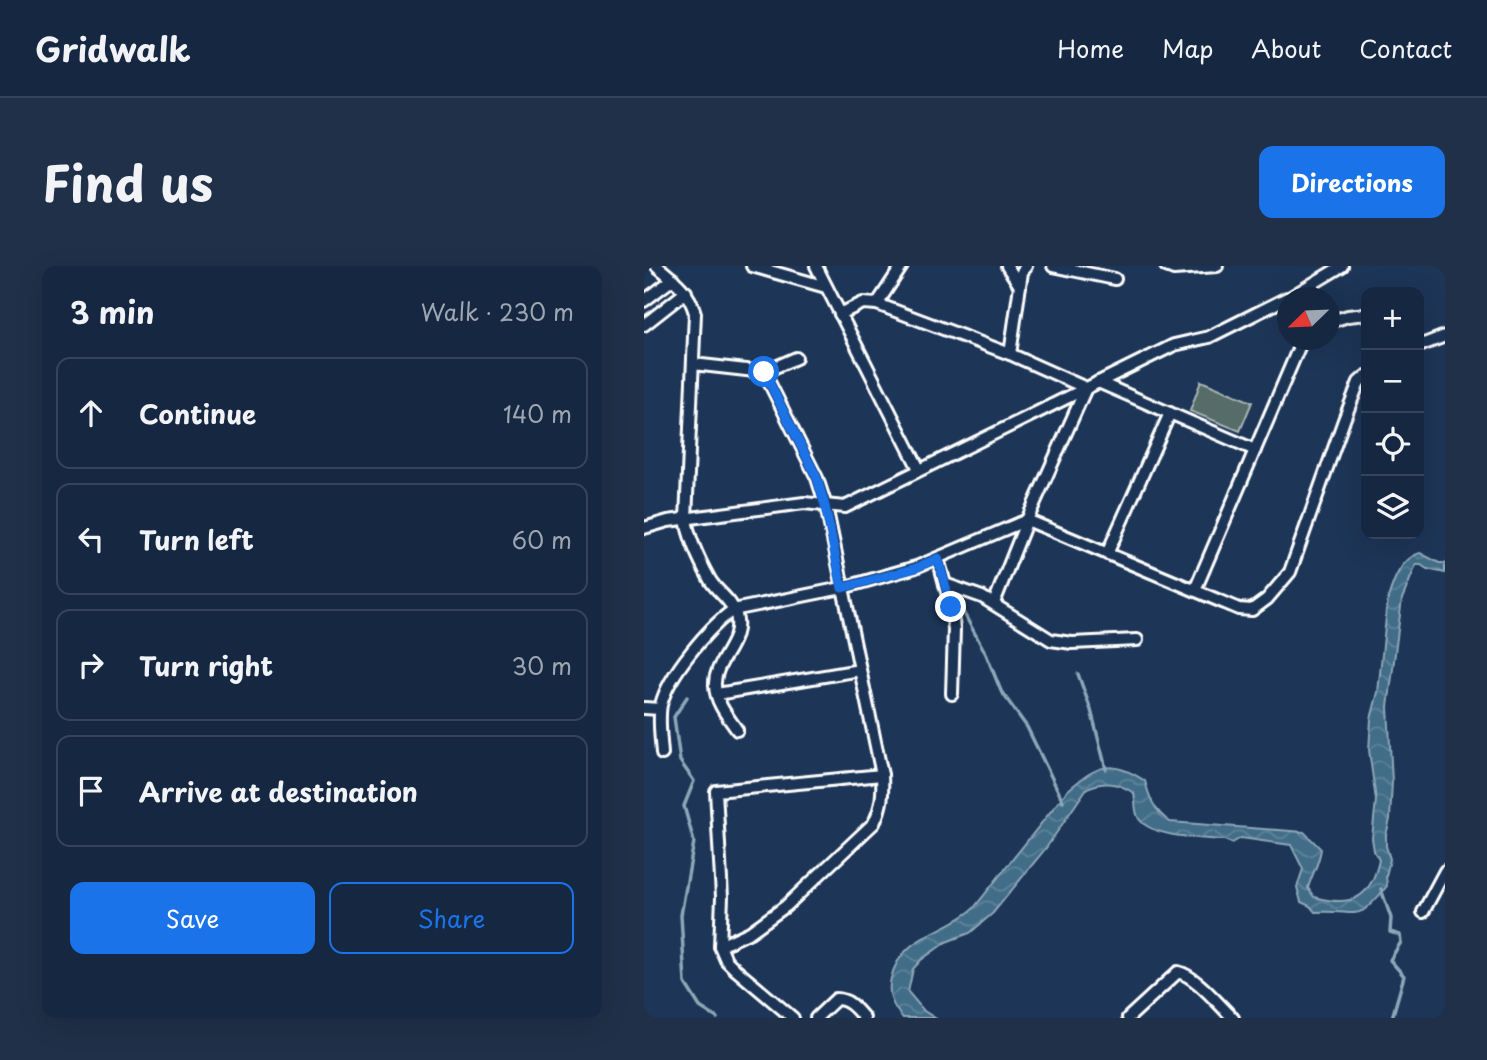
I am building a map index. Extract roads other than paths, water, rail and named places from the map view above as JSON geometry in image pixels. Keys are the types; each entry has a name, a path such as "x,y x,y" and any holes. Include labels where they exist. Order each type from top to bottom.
{"street":[{"path":"657,266 691,298 695,313 686,519 711,582 726,598 736,615 737,632 714,685 719,702 737,730"},
{"path":"751,266 827,287"},
{"path":"816,266 919,469"},
{"path":"877,304 902,266"},
{"path":"1007,266 1020,286"},
{"path":"1010,354 1022,272 1026,266"},
{"path":"1053,266 1115,279"},
{"path":"1166,266 1174,269 1217,266"},
{"path":"1307,287 1342,266"},
{"path":"644,301 673,279"},
{"path":"644,325 686,292"},
{"path":"840,314 863,303 877,304 1010,354 1086,388"},
{"path":"644,528 686,519 804,503 845,506 1174,345 1209,337 1277,303"},
{"path":"1340,319 1361,315"},
{"path":"1424,344 1445,336"},
{"path":"1195,590 1298,350"},
{"path":"693,364 764,372 796,358"},
{"path":"720,946 750,932 786,906 873,823 881,809 883,798 882,775 825,506 817,478 764,372"},
{"path":"662,754 660,709 663,697 689,654 719,620 733,610 842,588 916,568 1027,520 1239,609 1252,611 1267,599 1290,572 1344,420 1361,380"},
{"path":"1098,382 1255,450"},
{"path":"994,603 1027,520 1086,388"},
{"path":"1107,554 1170,413"},
{"path":"938,558 954,629 952,694"},
{"path":"945,584 994,603 1051,640 1072,643 1138,640"},
{"path":"717,694 860,670"},
{"path":"644,708 660,709"},
{"path":"793,1018 726,960 720,946 722,897 716,791 882,775"},
{"path":"1423,912 1445,871"},
{"path":"1128,1018 1178,972 1193,980 1233,1018"},
{"path":"816,1018 836,999 842,999 864,1018"},
{"path":"1139,1007 1147,1018"}],"water":[{"path":"1420,553 1439,563 1445,563 1445,573 1416,565 1402,599 1388,707 1392,782 1386,846 1390,859 1387,886 1368,907 1356,913 1315,912 1301,902 1297,887 1303,869 1291,845 1241,838 1232,843 1155,830 1139,819 1134,793 1116,785 1100,784 1087,788 1046,848 993,913 970,933 946,942 913,969 908,992 924,1011 935,1018 903,1018 893,1004 890,989 896,964 904,953 914,944 973,909 1067,791 1096,770 1113,767 1123,769 1145,781 1153,804 1170,822 1304,832 1321,849 1308,888 1314,897 1349,900 1365,891 1371,883 1379,860 1372,838 1376,800 1369,750 1388,598 1403,565"}],"waterway":[{"path":"961,608 986,654 1001,691 1027,727 1063,801"},
{"path":"1078,674 1091,710 1106,769"},
{"path":"687,697 674,717 680,761 694,781 684,806 694,842 681,915 685,983 700,1007 717,1018"},
{"path":"1381,889 1391,918 1390,932 1400,935 1401,942 1390,960 1404,976 1392,1018"}]}
